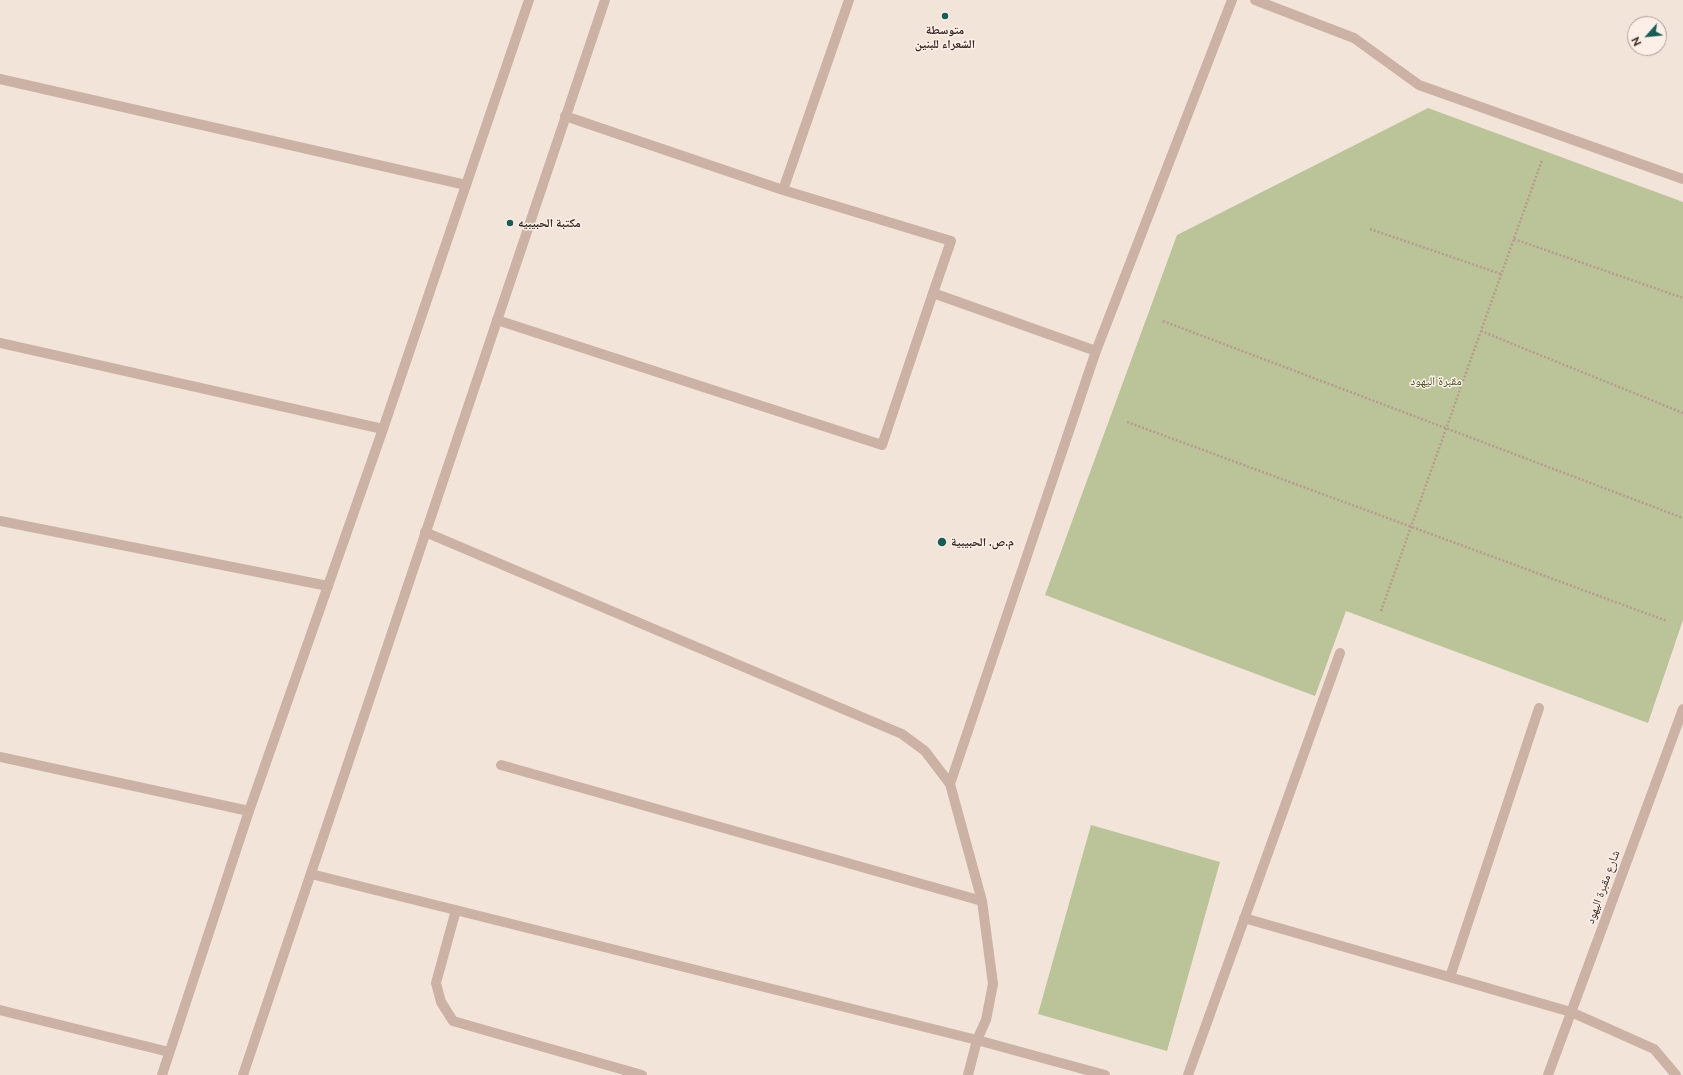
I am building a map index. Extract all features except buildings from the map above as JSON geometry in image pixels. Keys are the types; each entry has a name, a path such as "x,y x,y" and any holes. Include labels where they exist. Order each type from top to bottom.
{"street":[{"path":"162,1075 249,811 383,429 529,0"},
{"path":"243,1075 604,0"},
{"path":"784,190 849,0"},
{"path":"950,784 1096,351 1232,0"},
{"path":"1255,0 1354,38 1419,85 1683,179"},
{"path":"0,79 466,184"},
{"path":"497,320 882,445 934,293 951,241 784,190 565,116"},
{"path":"934,293 1096,351"},
{"path":"0,342 383,429"},
{"path":"0,521 328,586"},
{"path":"425,532 902,734 925,751 950,784 982,901 992,984 986,1020 977,1040 968,1075"},
{"path":"1188,1075 1340,653"},
{"path":"1450,977 1539,708"},
{"name":"شارع مقبرة اليهود","path":"1548,1075 1683,709"},
{"path":"0,757 249,811"},
{"path":"501,764 982,901"},
{"path":"311,874 977,1040 1105,1075"},
{"path":"456,910 436,983 441,1002 454,1021 642,1075"},
{"path":"1244,918 1571,1012 1654,1049 1678,1072"},
{"path":"0,1010 170,1052"}],"path":[{"path":"1381,611 1542,160"},
{"path":"1370,229 1501,274"},
{"path":"1514,239 1683,298"},
{"path":"1163,321 1683,518"},
{"path":"1481,331 1683,413"},
{"path":"1127,422 1667,621"}],"green space":[{"name":"مقبرة اليهود","path":"1428,108 1683,202 1683,620 1648,723 1346,611 1315,696 1045,595 1177,235"},
{"path":"1091,825 1220,862 1167,1051 1038,1014"}],"place":[{"name":"متوسطة الشعراء للبنين","path":"945,16"},
{"name":"مكتبة الحبيبيه","path":"510,223"},
{"name":"م.ص. الحبيبية","path":"942,542"}]}
